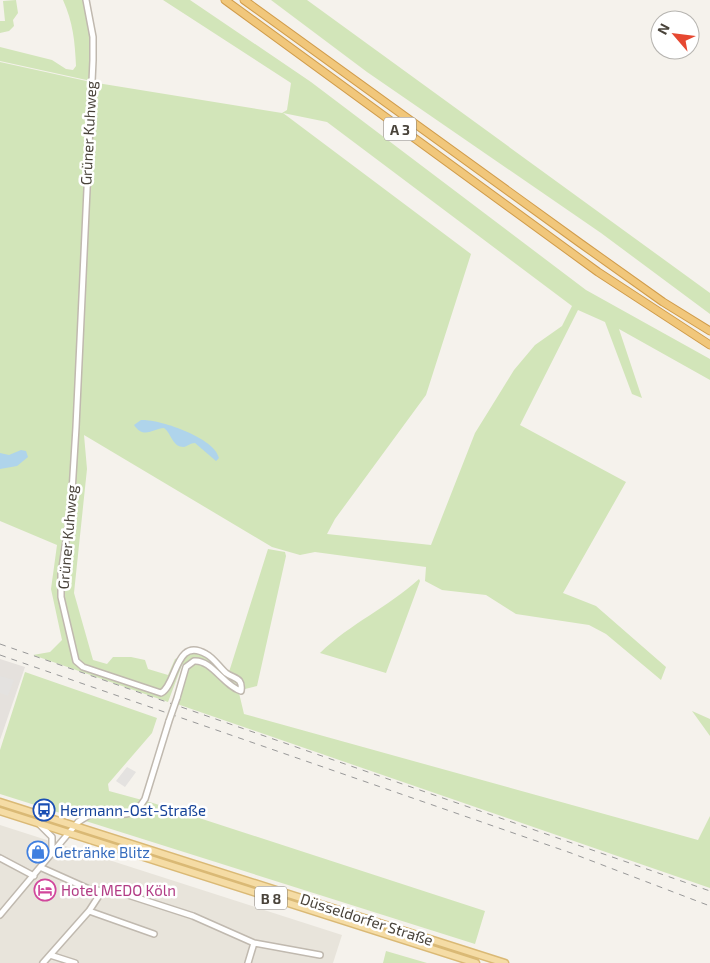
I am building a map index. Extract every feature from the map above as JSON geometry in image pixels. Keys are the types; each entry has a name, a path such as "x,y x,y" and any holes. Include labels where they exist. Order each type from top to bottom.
{"highway":[{"name":"A 3","path":"225,0 576,257 710,345"},
{"name":"A 3","path":"244,0 663,302 710,331"}],"main road":[{"name":"Düsseldorfer Straße","path":"0,802 505,963"},
{"name":"Düsseldorfer Straße","path":"0,811 476,963"}],"street":[{"name":"Grüner Kuhweg","path":"73,825 93,814 130,814 139,808 146,799 186,667 194,661 204,663 234,688 241,691 241,683 238,678 226,673 209,655 199,651 189,652 180,658 166,689 161,693 83,667 76,661 61,597 61,574 71,508 76,427 93,37 86,0"},
{"path":"38,824 52,837 52,854"},
{"path":"0,915 42,868 73,825"},
{"path":"0,858 34,876"},
{"path":"42,868 89,889 125,894 193,916 254,943 320,955"},
{"path":"43,963 89,911 102,891"},
{"path":"89,911 154,934"},
{"path":"248,963 254,943"},
{"path":"50,955 75,963"}],"shaded area":[{"path":"0,659 25,667 0,740"},
{"path":"0,676 14,680 8,696 0,693"},
{"path":"127,767 136,772 125,787 116,781"},
{"path":"0,825 342,935 333,963 0,963"}],"green space":[{"path":"16,0 18,13 13,20 14,26 9,31 0,33 0,21 5,21 3,1"},
{"path":"63,0 84,0 93,37 91,81 0,61 0,47 52,60 66,69 73,70 76,66 74,40 69,16"},
{"path":"163,0 190,0 311,82 586,290 710,359 710,380 619,329 642,398 632,394 605,322 578,310 520,425 626,482 563,593 596,606 666,667 661,680 606,634 589,625 516,614 486,595 442,590 425,581 426,567 315,552 300,555 272,547 84,435 87,469 74,593 93,660 107,664 113,657 131,657 145,660 148,669 168,675 175,659 201,653 205,654 239,681 236,684 211,666 195,658 182,665 168,702 33,655 50,652 62,640 51,589 57,545 0,521 0,62 91,82 282,113 287,110 291,83","holes":["283,113 327,122 572,306 562,326 535,345 514,370 475,433 431,545 327,534 335,519 426,395 471,254"]},
{"path":"271,0 307,0 710,293 710,314 601,233 367,72"},
{"path":"268,549 285,552 286,556 257,686 245,689 241,678 229,672"},
{"path":"419,579 420,581 386,673 320,653 344,633 394,599"},
{"path":"191,664 204,666 239,693 244,714 698,840 710,816 710,888 177,704"},
{"path":"25,672 157,718 152,733 108,784 109,791 153,803 485,911 475,944 0,794 0,750"},
{"path":"692,711 710,719 710,736"},
{"path":"386,951 427,963 383,963"}],"water":[{"path":"141,420 161,423 186,431 208,443 219,458 216,461 195,443 184,447 177,445 164,428 145,433 142,432 134,425"},
{"path":"21,450 26,451 28,457 17,466 0,469 0,453 9,455"}],"railway":[{"path":"0,644 710,891"},
{"path":"0,655 571,853 710,906"}],"place":[{"name":"Hermann-Ost-Straße","path":"44,810"},
{"name":"Getränke Blitz","path":"38,852"},
{"name":"Hotel MEDO Köln","path":"45,890"}]}
